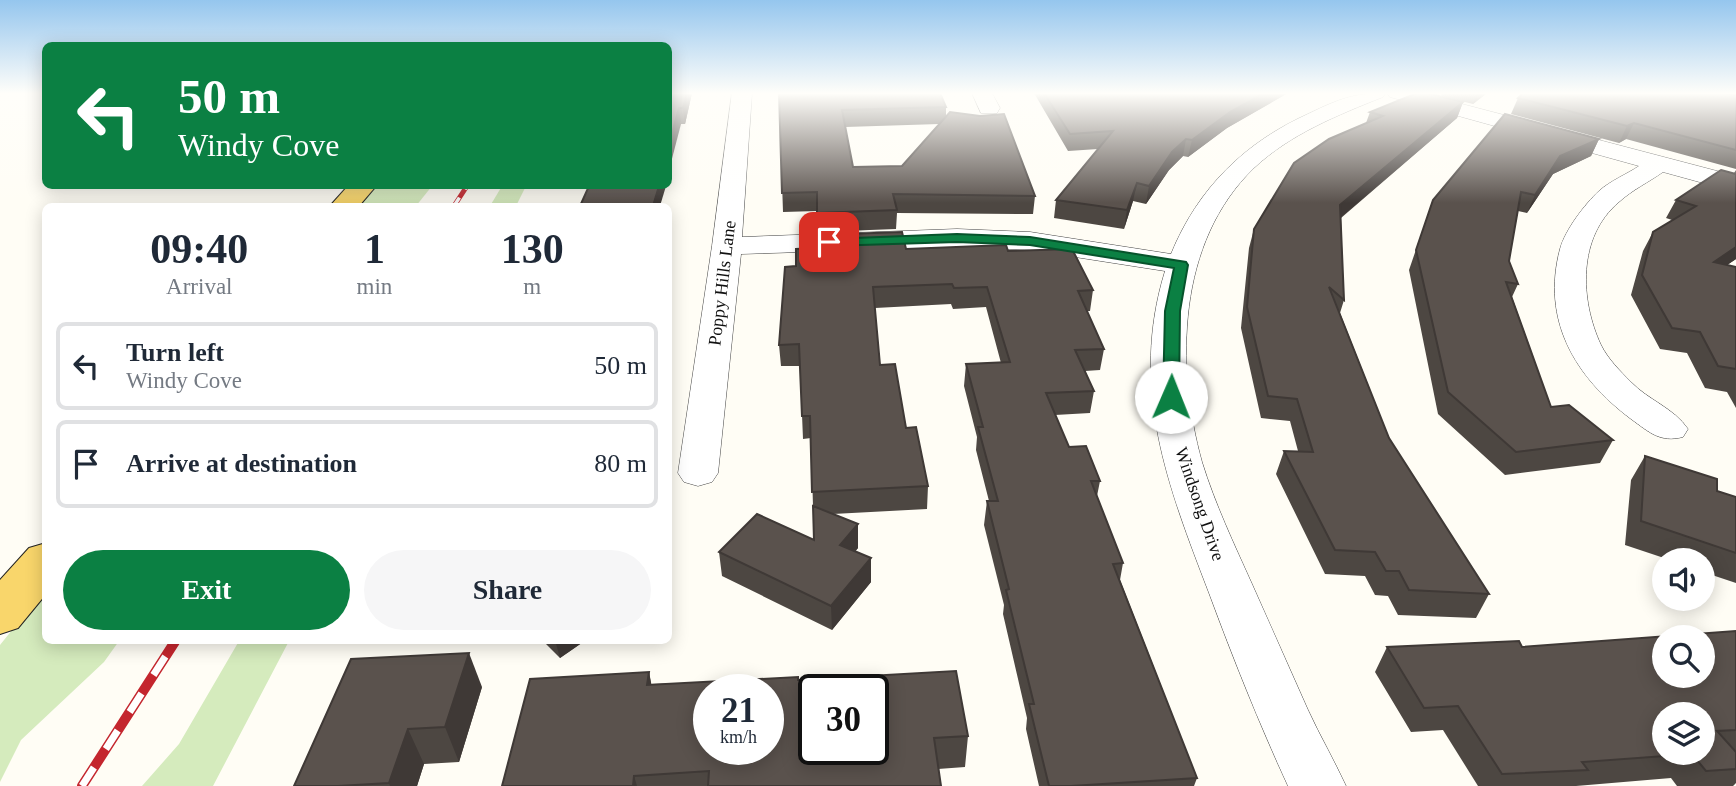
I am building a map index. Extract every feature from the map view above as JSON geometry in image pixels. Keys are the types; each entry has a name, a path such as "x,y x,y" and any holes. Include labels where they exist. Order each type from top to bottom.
{"main road":[{"path":"347,203 359,189"},
{"path":"0,614 42,565"}],"street":[{"name":"Poppy Hills Lane","path":"698,473 727,246 738,130"},
{"name":"Windsong Drive","path":"1297,130 1258,151 1218,192 1181,265 1172,311 1171,397 1178,443 1195,503 1282,713 1317,786"},
{"path":"1532,130 1736,184"},
{"path":"1659,164 1608,197 1584,229 1575,247 1569,297 1584,345 1595,363 1620,393 1669,429"},
{"path":"727,246 957,238 1030,241 1181,265"}],"green space":[{"path":"372,189 430,189 418,203 361,203"},
{"path":"500,189 524,189 518,203 492,203"},
{"path":"42,593 42,644 117,644 104,662 21,740 0,782 0,645"},
{"path":"237,644 287,644 213,786 142,786 179,744"}],"building":[{"path":"780,130 846,130 853,167 902,166 934,130 1010,130 1035,196 893,194 897,210 817,213 817,192 782,193"},
{"path":"1067,130 1206,130 1192,140 1186,139 1172,152 1149,186 1137,183 1127,210 1056,200 1113,131 1070,134"},
{"path":"1351,130 1430,130 1340,205 1344,300 1329,287 1389,438 1489,594 1409,590 1399,571 1386,571 1375,552 1335,550 1284,451 1313,452 1297,399 1268,396 1247,307 1254,229 1294,163 1329,139"},
{"path":"1492,130 1564,130 1599,139 1560,156 1535,195 1521,192 1509,261 1518,284 1506,282 1551,407 1569,405 1613,440 1516,452 1448,392 1416,250 1433,200"},
{"path":"1659,130 1736,130 1736,150"},
{"path":"1721,170 1736,174 1736,247 1714,262 1736,267 1736,369 1718,366 1700,332 1672,328 1642,275 1653,232 1696,206 1676,200"},
{"path":"588,189 658,189 654,203 581,203"},
{"path":"902,232 906,249 1006,245 1008,251 1072,249 1093,290 1078,291 1104,349 1075,350 1094,391 1046,393 1069,447 1086,446 1100,481 1091,481 1123,563 1113,564 1197,778 1049,786 1029,704 1034,704 1006,590 1009,589 987,501 998,501 978,427 983,427 966,364 1010,362 987,287 954,288 952,284 873,287 880,365 895,364 906,428 916,427 928,486 812,492 810,416 802,416 799,344 779,345 785,267 796,266 796,249 817,248 817,235"},
{"path":"1645,456 1717,479 1717,491 1736,497 1736,553 1641,521"},
{"path":"813,506 858,524 840,545 871,558 831,606 719,552 757,514 814,540"},
{"path":"1736,631 1736,730 1717,731 1736,752 1736,769 1706,771 1701,765 1715,765 1715,702 1652,702 1652,757 1582,762 1588,770 1502,774 1458,706 1424,708 1387,647 1519,641 1522,647 1652,637 1652,688 1715,688 1715,633"},
{"path":"469,653 445,727 408,729 389,783 294,786 351,659"},
{"path":"956,671 968,736 934,738 941,786 708,786 709,771 634,776 633,786 502,786 530,679 649,672 647,685 693,683 693,765 784,765 784,678 798,677 798,765 889,765 889,675"}],"railway":[{"path":"456,203 465,189"},
{"path":"82,786 173,644"}],"route":[{"path":"829,242 957,238 1030,241 1181,265 1172,311 1171,397"}]}
